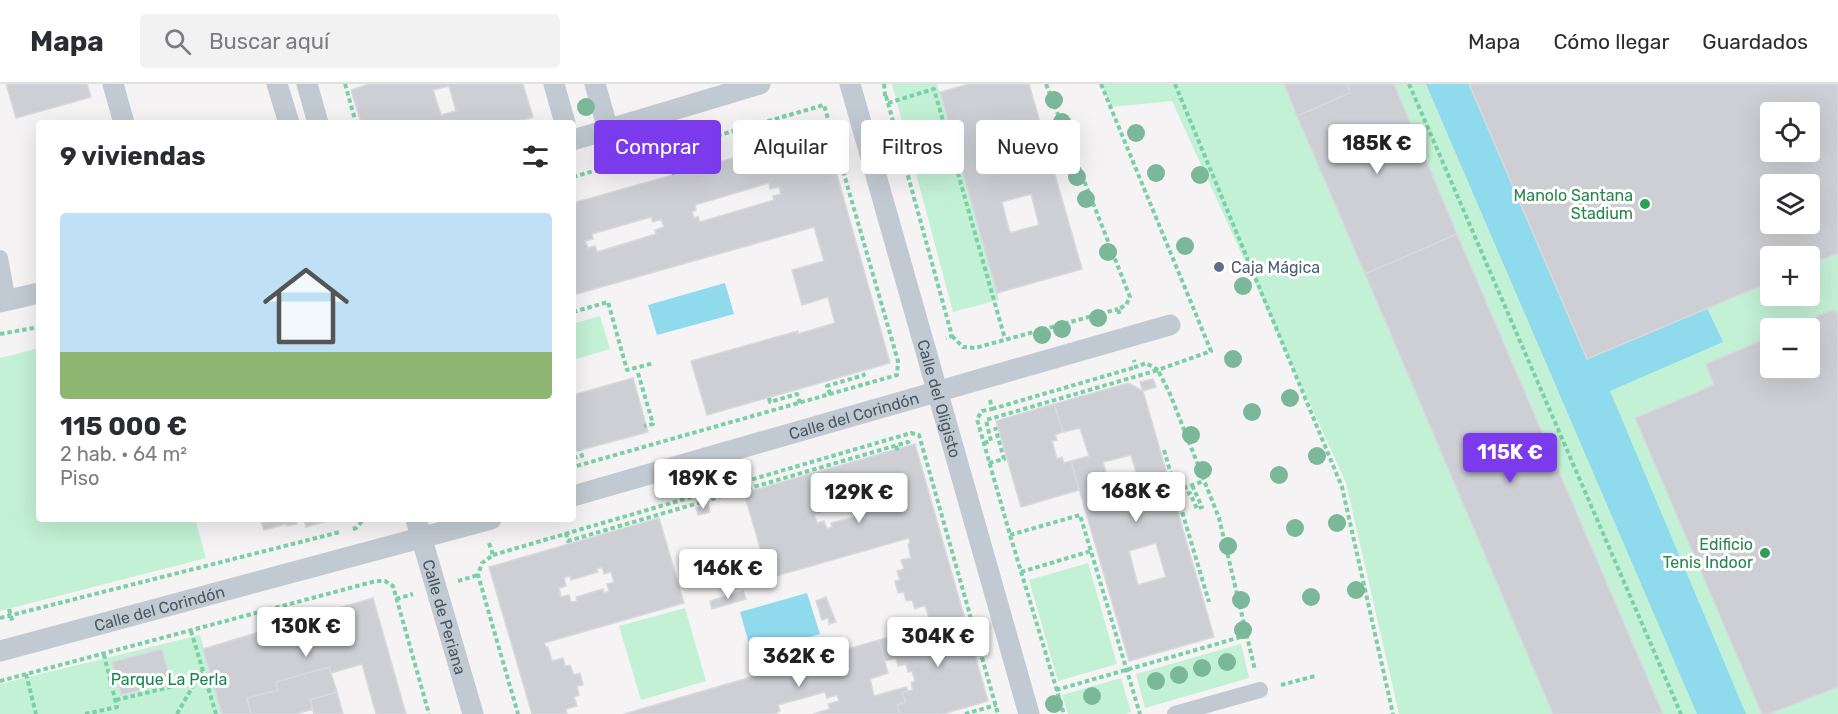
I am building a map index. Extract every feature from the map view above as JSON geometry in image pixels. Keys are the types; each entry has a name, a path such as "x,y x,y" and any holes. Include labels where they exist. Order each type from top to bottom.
{"street":[{"path":"113,84 123,120"},
{"path":"277,84 288,120"},
{"path":"307,84 317,120"},
{"path":"554,84 564,120"},
{"path":"596,84 605,120"},
{"path":"641,120 760,84"},
{"name":"Calle del Oligisto","path":"850,84 1029,714"},
{"path":"576,139 594,134"},
{"path":"0,258 4,301 36,294"},
{"name":"Calle del Corindón","path":"576,495 1170,325"},
{"name":"Calle del Corindón","path":"0,651 419,529 472,522"},
{"name":"Calle de Periana","path":"419,529 473,714"},
{"path":"1175,714 1260,690"}],"path":[{"path":"345,84 355,120"},
{"path":"1046,84 1130,297"},
{"path":"1101,84 1211,351"},
{"path":"1174,84 1342,487 1393,714"},
{"path":"1409,84 1681,714"},
{"path":"886,96 888,102 934,89 1005,339"},
{"path":"770,120 824,105 828,120"},
{"path":"576,176 594,171"},
{"path":"576,466 897,375 898,361 844,174"},
{"path":"576,311 608,302 627,370 654,363"},
{"path":"952,336 963,347 975,348 1118,309"},
{"path":"0,334 36,328"},
{"path":"975,348 992,409"},
{"path":"1064,714 977,419 982,411 1136,367"},
{"path":"984,443 991,441 986,420 1158,370 1170,394 1219,518 1260,690 1315,676"},
{"path":"830,394 827,386 864,375 862,372"},
{"path":"638,373 652,424 644,426"},
{"path":"769,399 770,402 797,394 800,402"},
{"path":"988,429 996,427 1004,459 989,463"},
{"path":"518,714 478,575 482,562 493,555 566,533 911,433 919,435 998,714"},
{"path":"566,533 568,541 908,442 910,447"},
{"path":"896,446 898,452"},
{"path":"576,457 582,456 580,450"},
{"path":"1164,450 1209,602"},
{"path":"838,454 842,462"},
{"path":"1176,491 1204,481"},
{"path":"1178,498 1190,493 1197,509 1202,507 1192,485"},
{"path":"699,495 701,502"},
{"path":"1010,535 1080,515 1140,714"},
{"path":"0,618 356,528 361,522"},
{"path":"487,522 493,555"},
{"path":"1021,572 1091,551"},
{"path":"0,681 376,581 385,581 393,586 429,714"},
{"path":"190,631 216,714"},
{"path":"1056,690 1248,634"},
{"path":"85,714 117,706 104,655"},
{"path":"177,714 202,670"},
{"path":"116,700 195,681"},
{"path":"965,714 996,705"}],"green space":[{"path":"892,84 937,84 947,120 902,120"},
{"path":"1101,84 1838,84 1838,714 1399,714 1346,483 1172,101 1111,107"},
{"path":"916,174 963,174 999,300 953,312"},
{"path":"600,316 610,349 576,359 576,323"},
{"path":"36,349 36,522 196,522 206,558 0,611 0,358"},
{"path":"1088,563 1117,664 1058,681 1029,580"},
{"path":"685,608 706,681 641,700 619,626"},
{"name":"Parque La Perla","path":"200,635 222,714 0,714 0,684"},
{"path":"1241,644 1249,678 1145,708 1136,674"},
{"path":"1121,678 1131,712 1068,714 1062,695"}],"water":[{"path":"1426,84 1469,84 1587,359 1707,308 1723,342 1610,391 1746,714 1697,714"},
{"path":"725,283 734,314 657,335 648,305"},
{"path":"807,593 820,634 752,654 740,612"}],"building":[{"path":"6,84 87,84 91,97 16,118"},
{"path":"369,84 523,84 533,117 524,120 360,120 351,90","holes":["449,86 456,111 441,115 433,90"]},
{"path":"969,84 1029,84 1039,120 976,120 976,174 1055,174 1082,269 997,293 963,174 964,120 948,120 940,92","holes":["1031,194 1039,225 1010,233 1002,202"]},
{"path":"1284,84 1347,84 1350,93 1297,116"},
{"path":"1347,84 1394,84 1457,234 1365,274 1297,116 1350,93"},
{"name":"Manolo Santana Stadium","path":"1469,84 1838,84 1838,253 1820,260 1820,246 1760,246 1760,286 1587,359"},
{"path":"733,158 733,174 837,174 890,363 707,415 691,361 835,323 828,297 802,305 792,270 824,261 814,227 576,294 576,202 676,174 721,174 721,161","holes":["769,183 770,189 779,187 781,194 773,196 774,200 700,222 698,217 694,218 692,212 696,210 695,205","651,217 653,222 661,219 664,227 655,230 656,234 597,252 595,246 588,248 585,241 593,239 592,234"]},
{"path":"1457,234 1663,714 1553,714 1365,274"},
{"name":"Edificio Tenis Indoor","path":"1835,309 1838,316 1838,687 1769,714 1762,714 1635,418 1714,385 1706,364 1760,341 1760,378 1820,378 1820,318 1813,318"},
{"path":"633,378 648,432 576,451 576,394"},
{"path":"1153,379 1156,387 1143,391 1140,382"},
{"path":"1128,383 1143,391 1214,637 1129,661 1071,461 1089,456 1080,428 1063,432 1054,404","holes":["1131,455 1141,489 1113,497 1103,462","1156,543 1166,577 1138,585 1129,551"]},
{"path":"1054,404 1063,432 1055,435 1057,440 1052,441 1057,459 1062,457 1064,463 1071,461 1079,490 1021,507 996,421"},
{"path":"915,444 964,616 934,625 932,619 929,619 925,605 915,609 912,600 906,601 904,592 898,593 895,581 900,580 897,571 904,569 901,560 911,558 909,538 769,578 744,493","holes":["858,494 859,501 867,499 870,508 862,510 865,517 859,519 858,516 831,523 832,527 827,529 824,521 817,523 814,514 821,512 819,505 825,503 826,507 853,499 852,495"]},
{"path":"708,504 710,512 698,515 696,508"},
{"path":"659,518 684,603 544,643 548,647 552,661 563,658 565,666 570,665 574,675 580,673 583,685 577,686 579,695 574,697 577,706 566,709 567,714 532,714 489,567","holes":["602,567 604,574 611,572 614,582 607,584 609,591 604,593 603,589 576,597 577,601 571,602 569,595 561,597 559,588 566,586 564,578 570,576 571,580 598,572 597,569"]},
{"path":"261,522 297,522 297,524 287,526 286,524 264,530"},
{"path":"305,522 324,522 306,527"},
{"path":"743,591 746,599 712,609 710,601"},
{"path":"826,597 836,622 829,624 828,618 822,620 816,601"},
{"path":"373,598 406,714 376,714 362,664 331,673 329,667 276,682 278,690 247,698 251,714 222,714 203,649"},
{"path":"964,616 988,701 943,714 900,714 897,705 906,702 902,692 913,690 911,683 915,681 912,671 908,672 906,664 898,666 896,658 885,661 879,640"},
{"path":"879,640 888,673 870,679 874,696 906,687 908,691 902,692 906,702 897,705 900,714 813,714 830,709 828,704 839,701 837,695 827,698 825,692 778,705 780,711 775,714 624,714"},
{"path":"162,649 171,682 121,695 112,662"},
{"path":"329,667 337,692 310,700 313,709 296,714 251,714 247,698 278,690 276,682"},
{"path":"337,692 343,714 314,714 310,700"}],"place":[{"name":"Manolo Santana Stadium","path":"1645,204"},
{"name":"Caja Mágica","path":"1219,267"},
{"name":"Edificio Tenis Indoor","path":"1765,553"}]}
